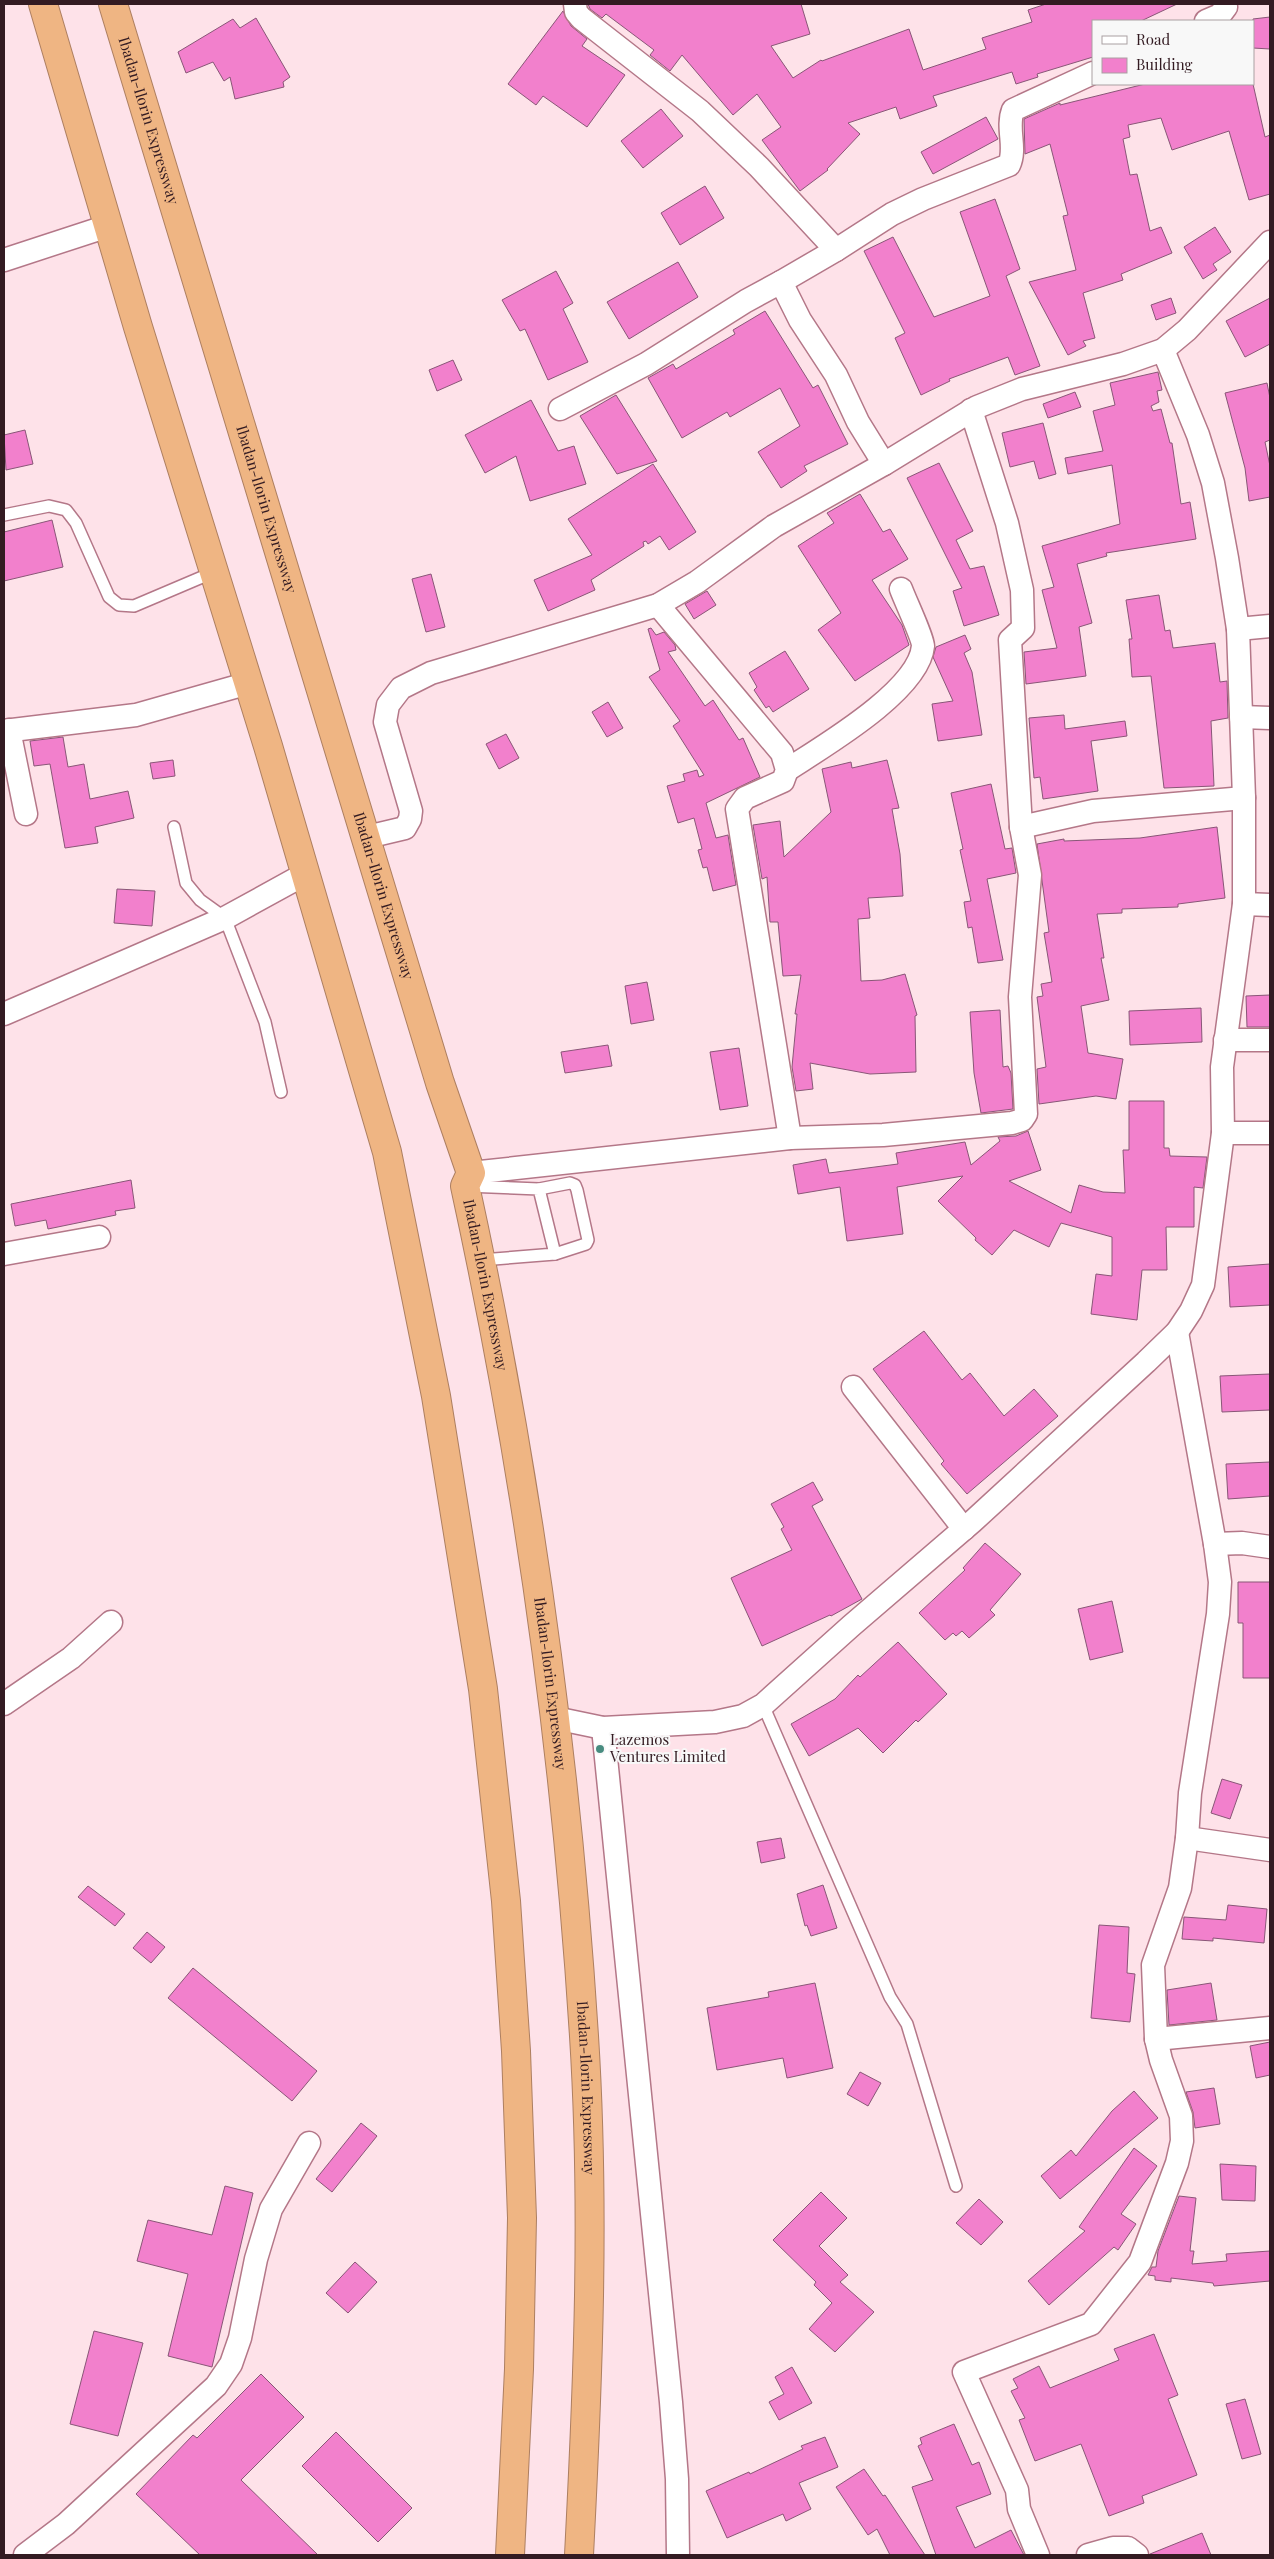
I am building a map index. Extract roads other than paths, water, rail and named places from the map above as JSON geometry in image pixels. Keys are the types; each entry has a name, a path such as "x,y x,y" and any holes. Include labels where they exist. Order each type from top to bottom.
{"highway":[{"path":"43,4 108,226 249,683 387,1152 405,1235 453,1498 481,1679 506,1901 516,2050 522,2218 519,2369 510,2555"},
{"name":"Ibadan-Ilorin Expressway","path":"114,4 367,838 468,1179 481,1260 518,1454 555,1718 584,2038 589,2201 586,2421 579,2555"}],"street":[{"path":"575,4 576,12 581,18 700,111 742,150 836,250"},
{"path":"1208,20 1220,15 1226,7 1225,4"},
{"path":"560,409 646,364 746,301 836,250 892,214 923,199 1009,165 1012,159 1010,118 1013,110 1092,73"},
{"path":"4,260 108,226"},
{"path":"367,838 405,828 410,819 411,811 385,722 388,705 401,688 430,673 658,605 697,582 774,526 884,464 971,410 1022,389 1123,364 1163,350 1187,330 1270,242"},
{"path":"782,282 800,320 836,375 858,422 884,464"},
{"path":"555,1718 603,1728 714,1722 743,1716 763,1705 850,1626 964,1529 1177,1332 1191,1311 1203,1285 1223,1133 1222,1067 1244,904 1244,798 1238,629 1213,483 1198,435 1163,350"},
{"path":"468,1179 790,1138 883,1135 1012,1123 1022,1120 1026,1114 1020,997 1030,875 1021,827 1010,640 1023,628 1022,590 1007,523 971,410"},
{"path":"787,770 865,720 903,683 918,662 923,645 901,589"},
{"path":"658,605 782,753 787,770 784,781 745,798 737,809 790,1138"},
{"path":"1238,629 1270,626"},
{"path":"26,814 6,731 136,716 249,683"},
{"path":"1241,718 1270,718"},
{"path":"1021,827 1093,810 1244,798"},
{"path":"4,1014 226,918 305,874"},
{"path":"1244,904 1270,905"},
{"path":"1225,1040 1270,1040"},
{"path":"1223,1133 1270,1133"},
{"path":"4,1254 99,1237"},
{"path":"1038,2555 1020,2509 1018,2490 964,2372 1091,2324 1140,2262 1177,2163 1182,2141 1181,2116 1161,2060 1156,2039 1153,1965 1180,1888 1187,1838 1190,1793 1218,1614 1220,1582 1215,1544 1177,1332"},
{"path":"853,1387 964,1529"},
{"path":"1215,1544 1242,1543 1270,1547"},
{"path":"4,1704 71,1658 111,1622"},
{"path":"603,1728 671,2402 677,2479 678,2555"},
{"path":"1187,1838 1270,1850"},
{"path":"1156,2039 1270,2028"},
{"path":"25,2555 66,2524 221,2379 231,2364 240,2338 256,2259 270,2209 309,2143"},
{"path":"1088,2555 1113,2548 1128,2548 1137,2555"}],"lane":[{"path":"4,515 50,506 66,510 76,523 108,597 119,605 134,606 214,572"},
{"path":"174,827 186,883 200,900 226,918 265,1022 280,1092"},
{"path":"468,1179 539,1189 570,1183 575,1185 588,1240 586,1244 555,1254 481,1260"},
{"path":"539,1189 555,1254"},
{"path":"763,1705 890,1997 907,2024 956,2186"}],"place":[{"name":"Lazemos Ventures Limited","path":"600,1749"}]}
